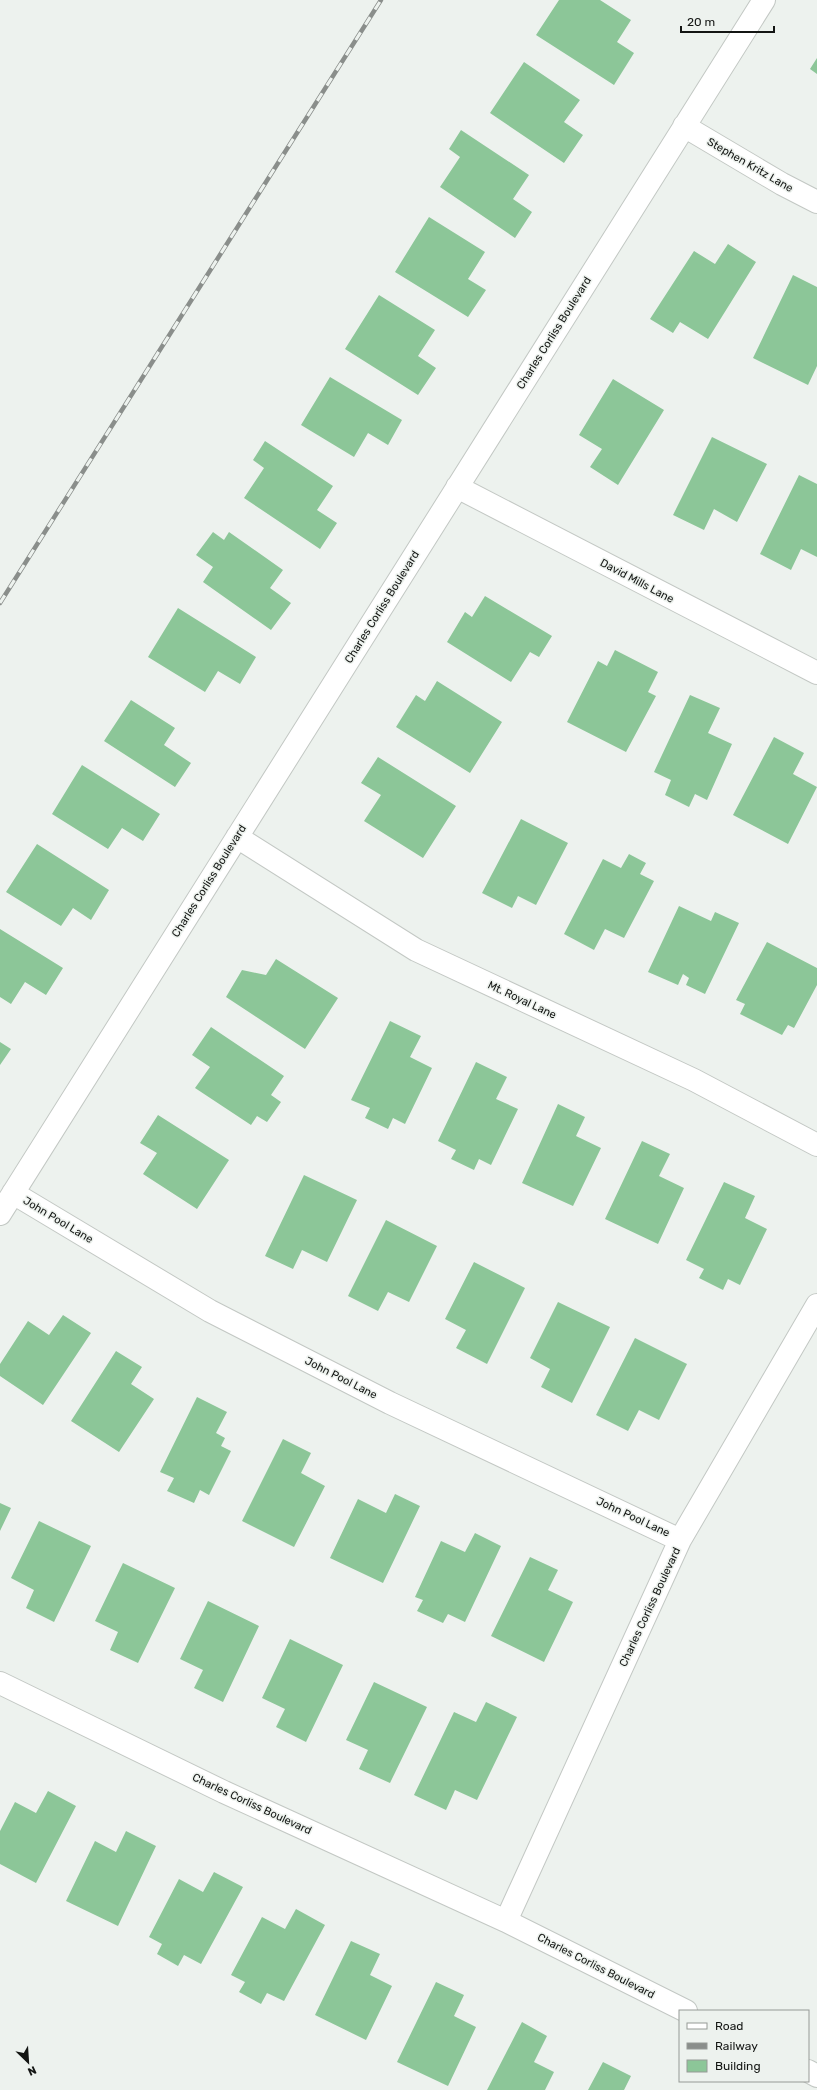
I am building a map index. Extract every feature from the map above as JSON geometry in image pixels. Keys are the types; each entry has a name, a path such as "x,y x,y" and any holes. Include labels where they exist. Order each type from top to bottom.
{"street":[{"name":"Charles Corliss Boulevard","path":"0,1214 764,0"},
{"name":"Stephen Kritz Lane","path":"684,126 782,184 817,202"},
{"name":"David Mills Lane","path":"457,487 817,673"},
{"name":"Mt. Royal Lane","path":"237,837 416,950 694,1080 817,1145"},
{"name":"John Pool Lane","path":"13,1193 210,1311 390,1403 680,1540"},
{"name":"Charles Corliss Boulevard","path":"506,1921 680,1540 817,1305"},
{"name":"Charles Corliss Boulevard","path":"0,1683 224,1792 506,1921 684,2010"}],"building":[{"path":"559,0 600,0 631,20 617,42 634,53 614,85 536,35"},
{"path":"817,58 817,74 810,69"},
{"path":"524,62 580,100 564,122 583,135 564,163 490,113"},
{"path":"461,130 529,175 513,199 532,212 515,238 440,187 460,157 449,149"},
{"path":"429,217 485,252 468,279 486,290 468,317 395,272"},
{"path":"728,244 756,262 708,339 680,322 673,333 650,319 694,251 715,264"},
{"path":"793,275 817,287 817,366 808,385 753,358"},
{"path":"379,295 435,330 418,356 436,368 418,395 345,349"},
{"path":"330,377 402,420 388,445 368,433 354,457 301,425"},
{"path":"613,379 664,410 618,485 590,467 602,449 579,435"},
{"path":"712,437 767,464 737,522 714,509 704,530 673,515"},
{"path":"265,441 333,486 317,510 337,523 320,549 244,498 264,468 253,460"},
{"path":"799,475 817,484 817,557 801,549 791,570 760,554"},
{"path":"213,532 224,540 229,532 283,570 270,588 291,603 271,630 203,582 213,567 196,555"},
{"path":"485,596 552,636 539,657 530,652 511,682 447,642 465,612 472,617"},
{"path":"178,608 256,657 240,684 218,671 205,692 148,657"},
{"path":"615,650 658,672 648,692 656,696 626,752 567,722 598,661 607,666"},
{"path":"437,681 502,722 470,773 396,727 416,695 425,701"},
{"path":"690,695 720,708 708,733 732,744 707,800 695,794 689,807 665,795 671,780 654,772"},
{"path":"131,700 175,728 164,745 191,763 175,787 104,741"},
{"path":"774,737 804,753 793,774 817,787 788,844 733,815"},
{"path":"378,757 456,806 423,858 364,821 381,795 361,783"},
{"path":"82,765 160,814 143,841 122,828 108,849 52,814"},
{"path":"521,819 568,843 536,905 518,896 512,908 482,893"},
{"path":"37,844 109,890 91,920 73,908 61,926 6,892"},
{"path":"629,854 646,863 640,874 654,881 624,938 605,929 594,950 564,934 603,859 621,868"},
{"path":"679,906 711,921 715,912 739,923 705,994 686,985 689,978 683,974 678,985 648,972"},
{"path":"0,929 63,968 46,995 25,982 11,1004 0,997"},
{"path":"767,942 817,968 817,985 794,1028 788,1025 782,1035 740,1014 745,1004 736,1000"},
{"path":"276,959 338,998 305,1049 226,997 242,970 266,975"},
{"path":"390,1021 421,1036 410,1057 432,1068 405,1124 393,1118 388,1129 365,1118 370,1108 351,1100"},
{"path":"211,1027 284,1076 271,1095 281,1102 267,1122 257,1116 251,1125 195,1088 210,1067 192,1055"},
{"path":"0,1042 11,1049 0,1065"},
{"path":"476,1062 507,1077 496,1099 518,1109 491,1165 479,1159 474,1170 451,1159 456,1150 438,1141"},
{"path":"558,1104 585,1117 576,1136 601,1148 573,1206 522,1183"},
{"path":"158,1115 229,1160 197,1209 143,1174 157,1153 140,1143"},
{"path":"642,1141 670,1154 659,1176 684,1188 658,1244 605,1219"},
{"path":"304,1175 357,1200 327,1262 302,1250 293,1269 265,1256"},
{"path":"724,1182 755,1196 745,1218 767,1229 740,1285 728,1279 723,1290 699,1278 704,1269 686,1260"},
{"path":"386,1220 437,1246 409,1302 388,1292 378,1311 348,1296"},
{"path":"474,1262 525,1288 487,1364 456,1348 466,1330 445,1319"},
{"path":"558,1302 610,1327 572,1403 541,1387 550,1369 530,1358"},
{"path":"63,1315 91,1333 43,1405 0,1376 0,1364 28,1321 49,1335"},
{"path":"635,1338 687,1364 659,1420 639,1410 628,1431 596,1415"},
{"path":"116,1351 142,1367 131,1384 154,1399 119,1452 71,1421"},
{"path":"197,1397 227,1412 216,1433 225,1438 221,1446 231,1451 209,1495 200,1490 194,1503 167,1491 174,1478 160,1472"},
{"path":"283,1439 311,1453 301,1473 325,1486 294,1547 242,1521"},
{"path":"395,1494 420,1506 383,1583 330,1558 358,1499 386,1513"},
{"path":"0,1503 11,1508 0,1531"},
{"path":"39,1521 91,1546 54,1622 26,1608 34,1590 11,1578"},
{"path":"475,1533 501,1546 465,1622 448,1614 443,1623 417,1611 423,1600 415,1597 441,1541 465,1552"},
{"path":"530,1557 558,1570 548,1590 573,1602 544,1662 491,1636"},
{"path":"123,1563 175,1588 138,1663 110,1650 118,1632 95,1621"},
{"path":"208,1601 259,1626 223,1702 194,1688 203,1670 180,1659"},
{"path":"290,1639 343,1665 306,1742 276,1727 285,1709 262,1698"},
{"path":"374,1682 427,1707 390,1783 359,1769 368,1750 346,1740"},
{"path":"486,1702 517,1717 477,1800 455,1790 446,1810 414,1795 454,1712 476,1722"},
{"path":"48,1791 76,1806 36,1883 0,1864 0,1831 15,1802 36,1813"},
{"path":"126,1831 156,1846 118,1926 66,1901 95,1841 116,1852"},
{"path":"214,1872 243,1887 201,1964 184,1955 178,1966 157,1954 162,1944 149,1937 179,1879 203,1892"},
{"path":"296,1909 325,1925 284,2001 267,1993 261,2004 239,1992 245,1982 231,1975 262,1917 285,1929"},
{"path":"351,1941 380,1954 370,1975 392,1986 366,2040 315,2015"},
{"path":"436,1982 464,1995 454,2016 476,2027 448,2086 397,2062"},
{"path":"522,2022 547,2036 534,2062 554,2072 545,2090 487,2090"},
{"path":"603,2062 631,2076 624,2090 588,2090"}],"railway":[{"path":"0,603 381,0"}]}
